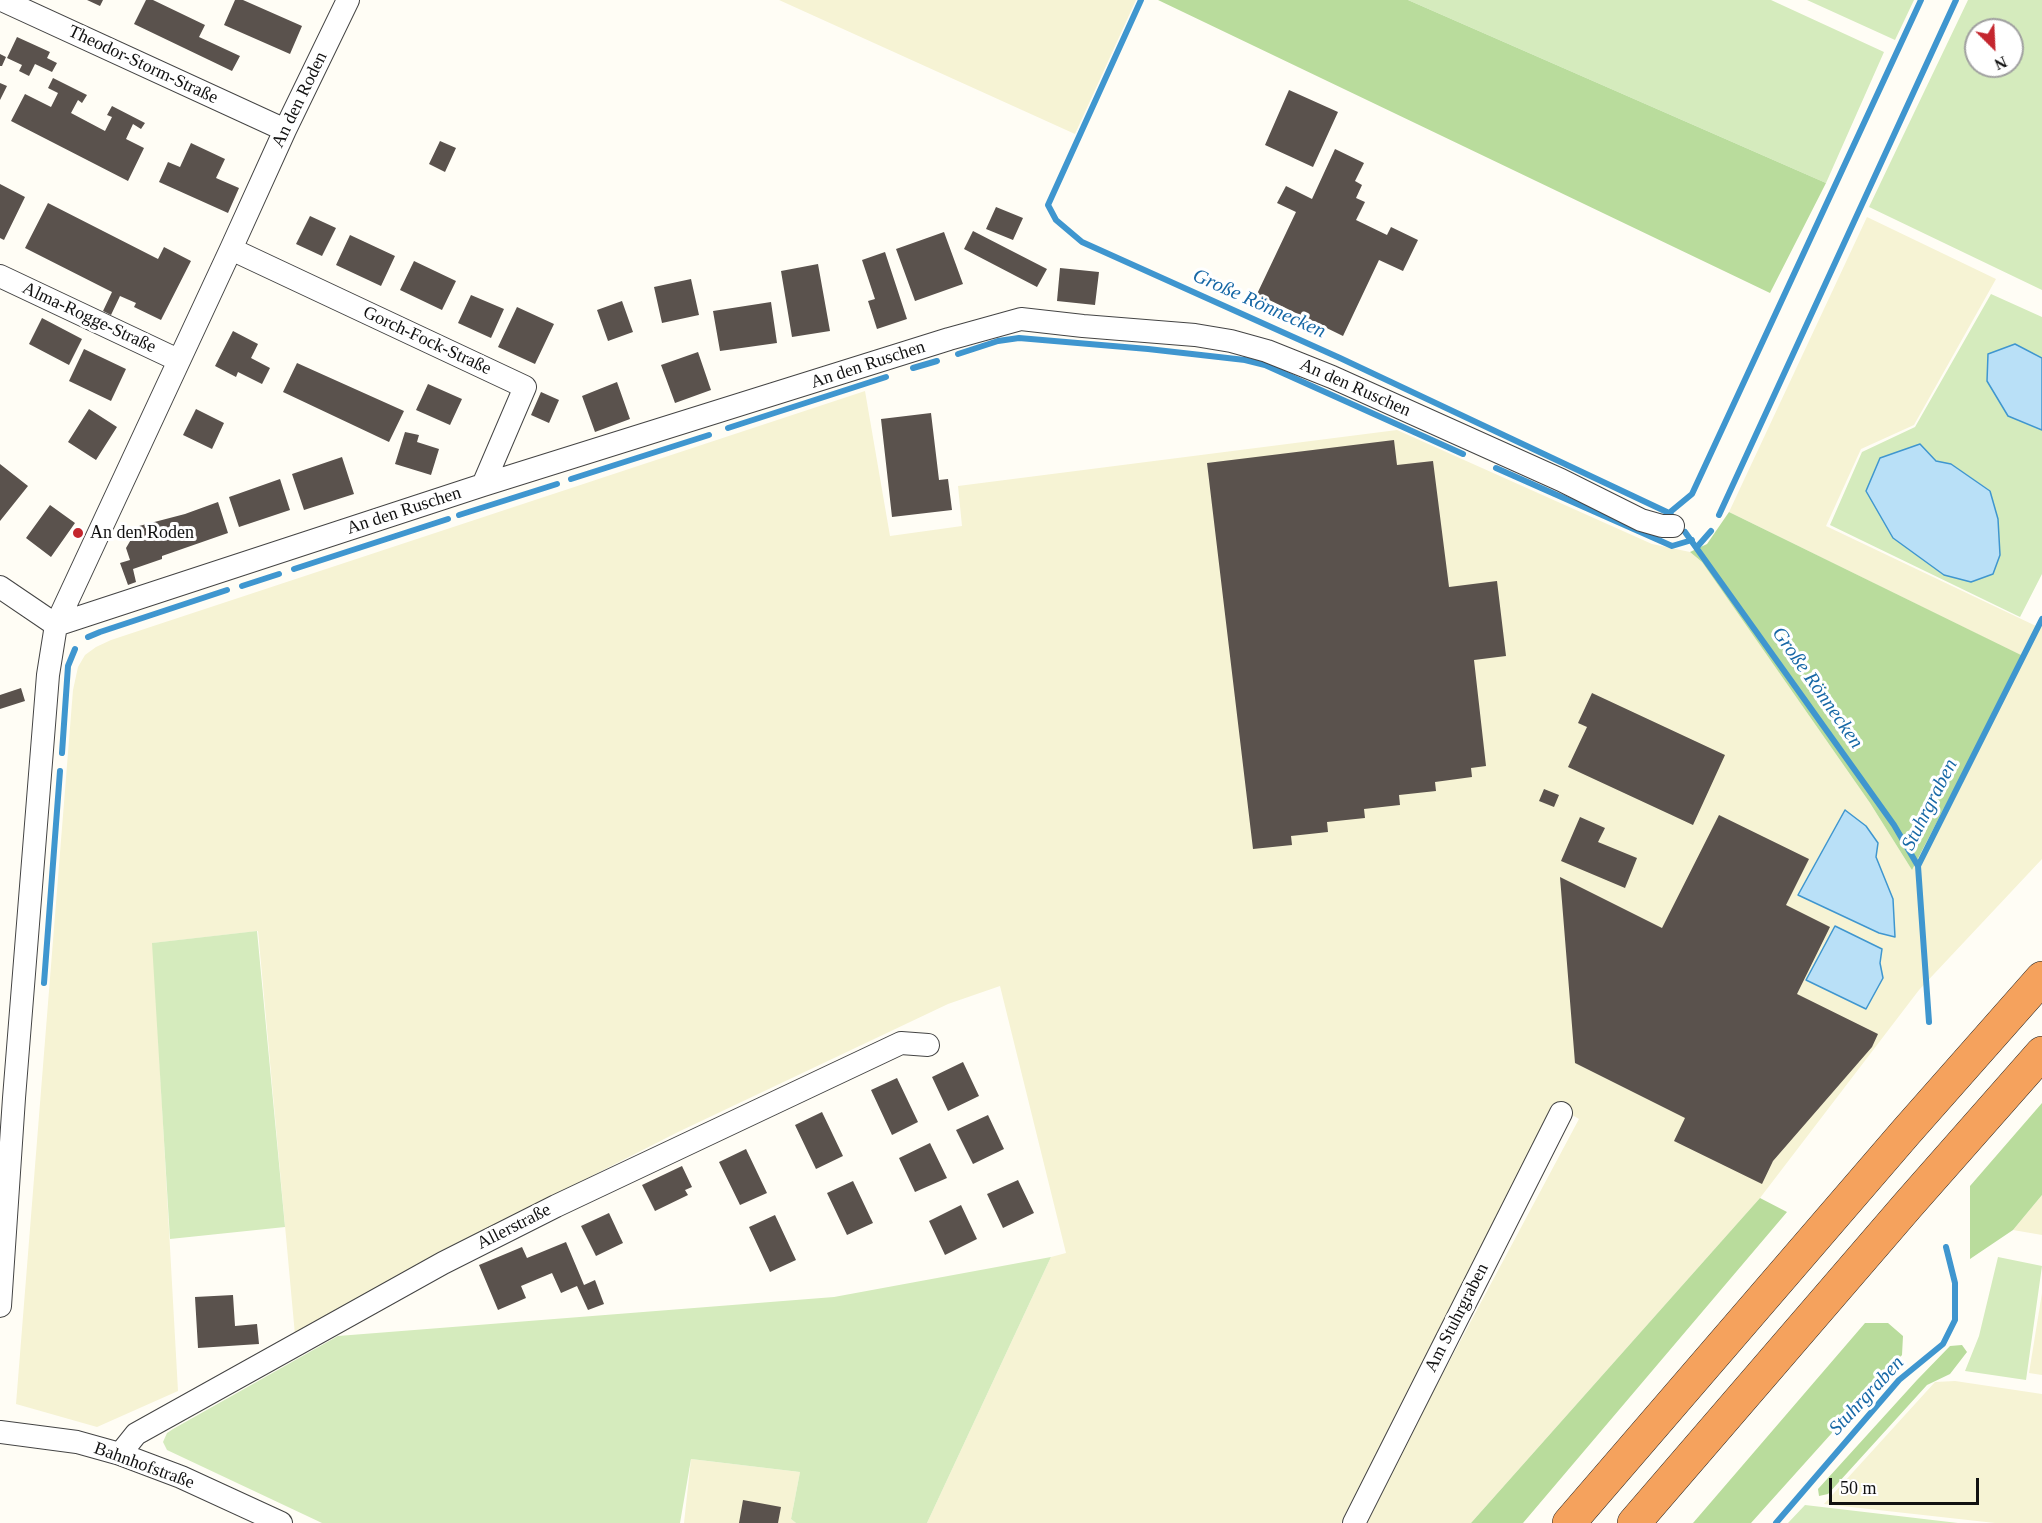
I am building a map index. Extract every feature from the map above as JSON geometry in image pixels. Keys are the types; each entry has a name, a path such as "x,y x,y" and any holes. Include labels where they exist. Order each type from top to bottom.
{"highway":[{"path":"1569,1523 2042,978"},
{"path":"1634,1523 1908,1204 2042,1053"}],"street":[{"name":"Theodor-Storm-Straße","path":"2,0 285,130"},
{"name":"An den Roden","path":"0,1306 7,1098 48,675 56,625 285,130 348,0"},
{"name":"Gorch-Fock-Straße","path":"231,249 525,387 483,485"},
{"name":"Alma-Rogge-Straße","path":"0,276 178,360"},
{"name":"An den Ruschen","path":"56,625 483,485 949,339 1021,319 1195,335 1231,341 1267,351 1332,376 1561,480 1641,520 1662,526 1674,526"},
{"path":"0,587 56,625"},
{"name":"Allerstraße","path":"120,1454 136,1434 443,1263 556,1206 901,1043 928,1045"},
{"name":"Am Stuhrgraben","path":"1354,1523 1561,1113"},
{"name":"Bahnhofstraße","path":"0,1432 76,1442 120,1454 181,1477 281,1523"}],"shaded area":[{"path":"779,0 1136,0 1075,134"},
{"path":"1867,217 1996,279 1914,425 1861,449 1826,526 2036,626 2042,616 2042,859 1919,990 1760,1198 1471,1523 1363,1523 1579,1119 1559,1107 1536,1144 1341,1523 927,1523 1051,1257 1066,1253 1000,986 948,1004 678,1132 448,1249 295,1335 258,931 153,943 178,1391 97,1427 16,1404 73,690 78,667 85,655 96,647 111,640 865,391 890,536 962,526 958,486 1397,430 1652,544 1690,552 1702,562 1870,803 1912,870 2022,656 1729,512"},
{"path":"2042,1195 2042,1235 2013,1230"},
{"path":"2042,1293 2042,1375 2029,1373"},
{"path":"1955,1381 2042,1394 2042,1523 1995,1523 1824,1504 1935,1382"},
{"path":"691,1459 800,1472 791,1519 796,1523 684,1523"}],"green space":[{"path":"1158,0 1408,0 1826,183 1770,293"},
{"path":"1408,0 1771,0 1884,52 1826,183"},
{"path":"1807,0 1914,0 1895,40"},
{"path":"1968,0 2042,0 2042,290 1869,207"},
{"path":"1991,294 2042,317 2042,358 2015,344 2008,416 2042,430 2042,574 2020,617 1830,525 1862,452 1915,427","holes":["1920,444 1936,461 1951,464 1991,491 1880,459"]},
{"path":"1729,512 2023,656 1912,870 1870,803 1702,562 1690,552 1707,544"},
{"path":"257,931 285,1227 170,1239 152,943"},
{"path":"2042,1103 2042,1195 2013,1230 1970,1259 1970,1186"},
{"path":"1760,1198 1787,1212 1523,1523 1471,1523"},
{"path":"1051,1257 927,1523 796,1523 791,1519 800,1472 691,1459 680,1523 322,1523 167,1450 163,1442 167,1433 173,1429 338,1336 834,1297"},
{"path":"1998,1257 2042,1266 2026,1380 1965,1371 1979,1336"},
{"path":"1865,1323 1888,1323 1903,1336 1902,1355 1751,1523 1693,1523"},
{"path":"1962,1345 1967,1352 1950,1374 1927,1385 1828,1494 1819,1496 1818,1489 1917,1380 1950,1346"},
{"path":"1805,1505 1958,1523 1788,1523"}],"water":[{"path":"2015,344 2042,358 2042,430 2008,416 1987,381 1988,354"},
{"path":"1920,444 1936,461 1951,464 1990,491 1998,519 2000,555 1993,574 1971,582 1944,575 1893,538 1866,491 1880,458"},
{"path":"1845,810 1866,826 1878,843 1876,857 1893,899 1895,937 1879,933 1798,895"},
{"path":"1835,926 1882,949 1880,963 1883,978 1866,1009 1806,980"}],"building":[{"path":"87,0 103,0 100,6"},
{"path":"146,0 153,0 205,25 199,37 240,56 232,71 134,24"},
{"path":"235,0 243,0 302,26 290,54 224,25"},
{"path":"17,37 50,52 47,58 57,63 52,72 35,64 29,76 19,71 22,65 7,58"},
{"path":"0,54 6,57 2,66 0,66"},
{"path":"53,78 87,95 82,103 78,100 71,113 105,131 112,117 107,115 112,106 145,123 141,129 133,124 126,139 144,148 128,181 11,121 25,94 51,107 58,93 48,88"},
{"path":"0,83 7,86 0,100"},
{"path":"1289,90 1338,112 1313,167 1265,145"},
{"path":"440,141 456,148 445,172 429,164"},
{"path":"191,143 225,159 216,178 239,188 228,213 159,182 168,162 180,167"},
{"path":"1335,149 1364,163 1355,181 1362,185 1356,198 1365,202 1356,220 1387,235 1391,227 1418,240 1403,271 1379,260 1343,336 1257,294 1296,212 1277,203 1286,186 1312,199"},
{"path":"0,184 25,197 4,240 0,238"},
{"path":"48,203 158,259 164,247 191,261 161,320 134,307 136,303 120,296 111,315 103,311 112,292 25,248"},
{"path":"996,207 1023,218 1013,240 986,229"},
{"path":"310,216 336,228 322,256 296,244"},
{"path":"973,231 1047,269 1037,287 964,249"},
{"path":"944,232 963,284 915,301 896,249"},
{"path":"350,235 395,256 381,286 336,265"},
{"path":"885,252 907,319 877,329 868,301 875,299 862,260"},
{"path":"414,261 456,281 442,310 400,290"},
{"path":"818,264 830,331 792,337 781,271"},
{"path":"1060,268 1099,272 1095,305 1057,301"},
{"path":"691,279 699,315 662,323 654,287"},
{"path":"471,295 504,309 491,338 458,323"},
{"path":"622,301 633,332 608,341 597,310"},
{"path":"771,302 777,343 720,351 713,311"},
{"path":"517,307 554,324 535,364 498,347"},
{"path":"42,318 82,339 69,365 29,344"},
{"path":"233,331 258,344 251,358 270,368 262,384 238,372 236,377 215,366"},
{"path":"84,349 126,369 111,401 69,381"},
{"path":"698,352 711,390 675,403 661,365"},
{"path":"297,363 404,411 389,442 283,392"},
{"path":"617,382 630,419 595,432 582,396"},
{"path":"428,384 462,399 450,425 416,410"},
{"path":"541,392 559,400 549,423 531,415"},
{"path":"89,409 117,427 96,460 68,442"},
{"path":"196,409 224,423 212,449 183,435"},
{"path":"931,413 939,480 948,479 952,510 892,517 881,419"},
{"path":"405,432 419,435 417,442 439,449 431,475 395,464"},
{"path":"1394,440 1397,465 1433,461 1449,587 1497,581 1506,656 1474,660 1486,766 1471,768 1472,777 1435,782 1436,791 1399,795 1400,805 1364,809 1365,818 1327,822 1328,832 1291,836 1292,845 1253,849 1207,463"},
{"path":"342,457 354,494 304,510 292,474"},
{"path":"0,464 28,486 0,521"},
{"path":"280,479 290,510 239,527 229,497"},
{"path":"218,502 228,533 162,556 162,559 133,569 136,582 128,585 120,563 130,560 126,548 139,526 185,514"},
{"path":"50,505 75,523 51,557 26,538"},
{"path":"21,688 25,701 0,709 0,695"},
{"path":"1592,693 1725,755 1693,825 1568,767 1587,727 1578,723"},
{"path":"1544,789 1559,795 1554,807 1539,801"},
{"path":"1719,815 1809,859 1786,905 1830,927 1797,994 1878,1034 1872,1047 1773,1161 1762,1184 1674,1141 1685,1118 1575,1063 1560,877 1662,928"},
{"path":"1580,817 1605,828 1598,842 1637,858 1625,888 1561,861"},
{"path":"963,1062 979,1096 948,1111 932,1077"},
{"path":"897,1078 918,1122 892,1135 871,1090"},
{"path":"822,1112 843,1156 816,1169 795,1125"},
{"path":"988,1115 1004,1149 973,1164 956,1130"},
{"path":"930,1143 947,1178 915,1192 899,1158"},
{"path":"746,1149 767,1193 740,1205 719,1162"},
{"path":"682,1166 692,1187 685,1190 688,1195 655,1211 642,1185"},
{"path":"1018,1180 1034,1213 1003,1228 987,1194"},
{"path":"853,1181 873,1223 847,1235 827,1193"},
{"path":"961,1205 977,1239 945,1255 929,1221"},
{"path":"609,1213 623,1243 596,1256 581,1226"},
{"path":"775,1215 796,1260 770,1272 749,1227"},
{"path":"566,1242 584,1285 595,1280 604,1304 588,1310 577,1286 561,1293 552,1273 521,1286 526,1298 498,1310 479,1265 522,1247 527,1258"},
{"path":"233,1295 235,1326 257,1324 259,1344 198,1348 195,1297"},
{"path":"743,1500 781,1507 778,1523 739,1523"}],"waterway":[{"name":"Große Rönnecken","path":"1141,0 1048,205 1056,220 1082,242 1340,358 1672,516"},
{"path":"1669,513 1692,494 1921,0"},
{"path":"1719,515 1956,0"},
{"path":"958,354 998,341 1019,338 1245,360 1265,365 1463,454"},
{"path":"913,368 937,361"},
{"path":"728,428 886,377"},
{"path":"571,479 709,435"},
{"path":"1496,468 1672,546 1692,540"},
{"path":"459,515 557,484"},
{"path":"294,569 448,519"},
{"path":"1697,547 1711,531"},
{"name":"Große Rönnecken","path":"1685,532 1894,825 1918,866"},
{"path":"242,586 279,574"},
{"path":"88,637 227,590"},
{"name":"Stuhrgraben","path":"1929,1022 1918,866 2042,619"},
{"path":"62,753 68,666 75,649"},
{"path":"44,983 60,771"},
{"name":"Stuhrgraben","path":"1776,1523 1899,1380 1943,1344 1955,1320 1955,1283 1946,1247"}],"place":[{"name":"An den Roden","path":"78,533"}]}
